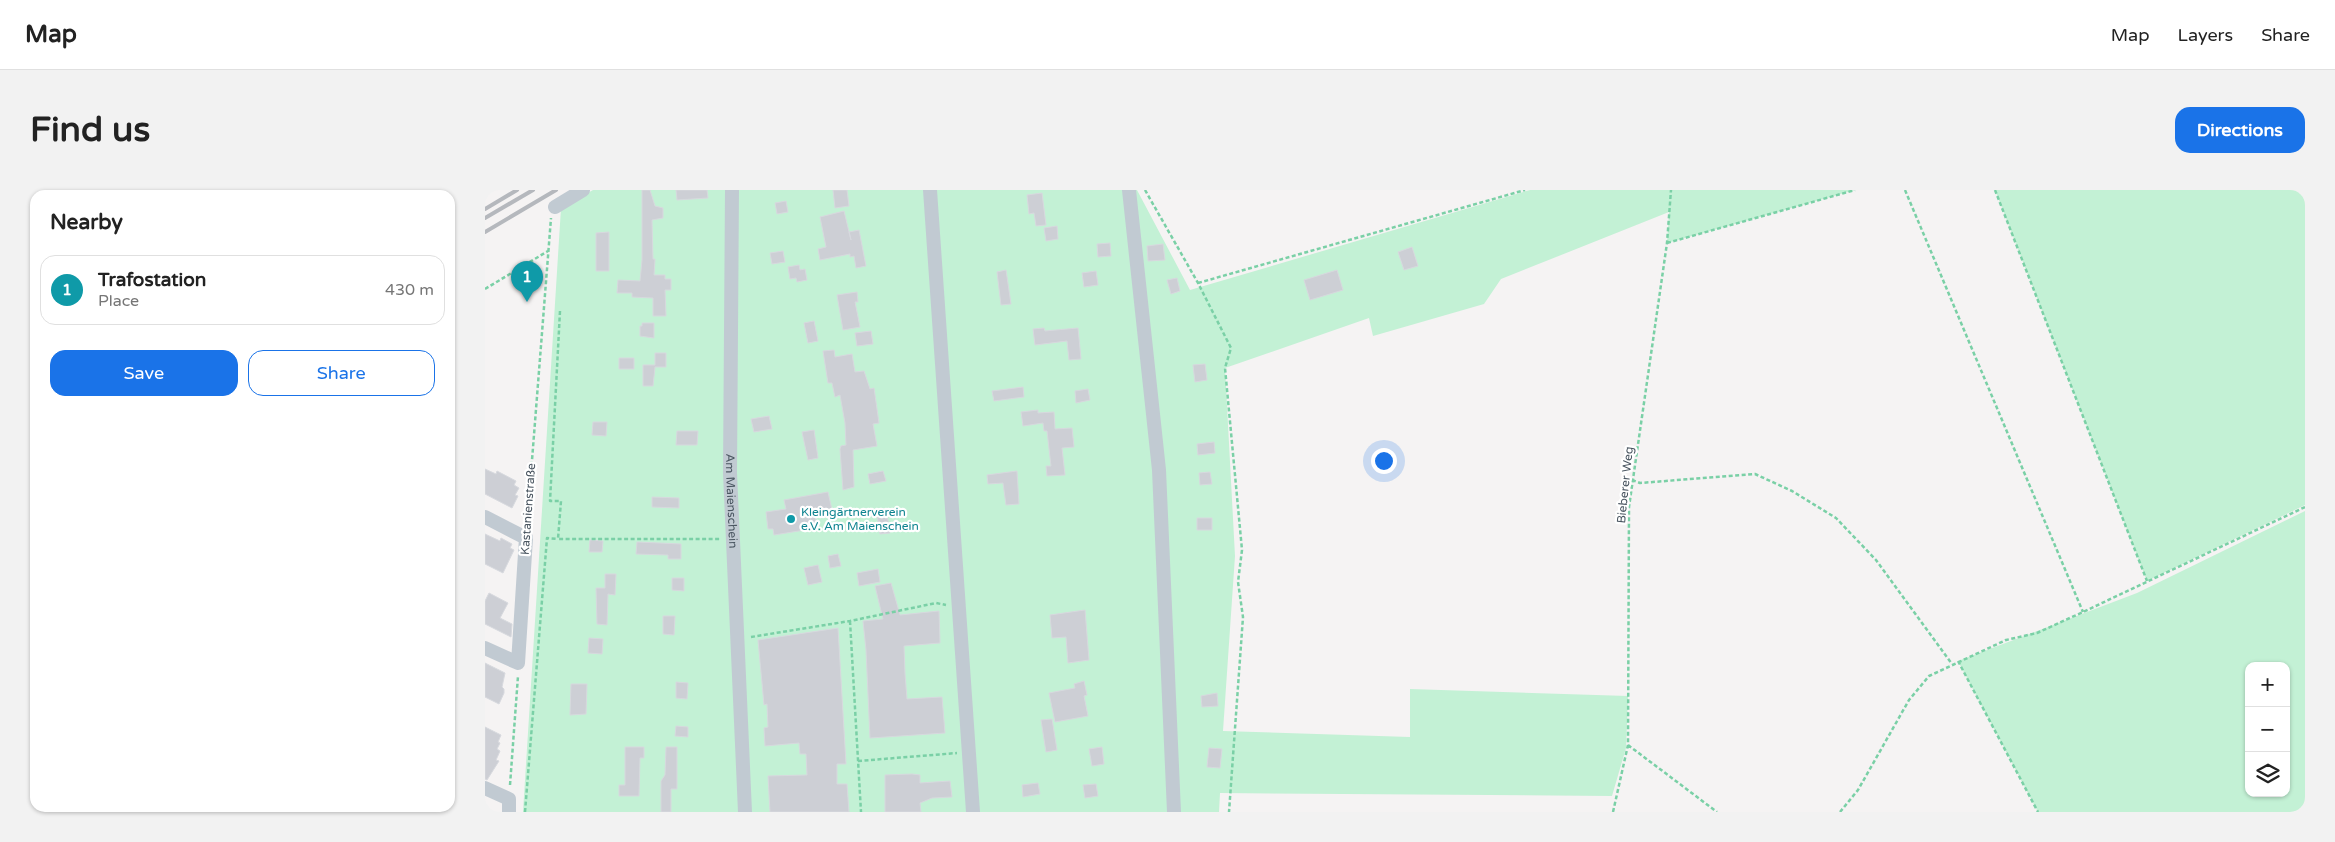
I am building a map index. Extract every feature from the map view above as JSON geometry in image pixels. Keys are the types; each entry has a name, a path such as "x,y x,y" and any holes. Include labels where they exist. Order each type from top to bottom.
{"street":[{"path":"555,207 583,190"},
{"name":"Am Maienschein","path":"732,190 730,473 745,812"},
{"path":"930,190 973,812"},
{"path":"1129,190 1159,470 1174,812"},
{"path":"485,517 526,538"},
{"name":"Kastanienstraße","path":"519,663 526,538"},
{"path":"485,648 519,663"},
{"path":"485,788 509,806"}],"path":[{"path":"1145,190 1198,283 1231,348 1225,368 1242,550 1238,582 1243,617 1229,812"},
{"path":"1198,283 1525,190"},
{"name":"Bieberer Weg","path":"1613,812 1628,744 1629,507 1667,243 1671,190"},
{"path":"1667,243 1855,190"},
{"path":"1905,190 2083,612"},
{"path":"1995,190 2147,581"},
{"name":"Kastanienstraße","path":"526,538 551,214 555,207"},
{"path":"485,289 548,250"},
{"path":"558,539 561,501 550,501 560,311"},
{"path":"1633,480 1640,483 1755,474 1792,491 1835,518 1875,560 1952,664"},
{"path":"1840,812 1858,790 1909,700 1929,676 2006,640 2037,633 2305,507"},
{"path":"525,812 547,538 733,539"},
{"path":"745,638 850,621 936,603 943,603 951,610"},
{"path":"850,621 861,812"},
{"path":"1958,661 2038,812"},
{"path":"509,806 519,663"},
{"path":"1628,744 1717,812"},
{"path":"858,761 960,753"}],"green space":[{"path":"593,190 1137,190 1190,290 1530,190 1855,190 1667,243 1669,212 1501,279 1484,304 1373,336 1369,318 1225,368 1235,556 1223,731 1410,737 1410,689 1628,696 1626,748 1612,796 1220,793 1219,812 523,812 561,208"},
{"path":"1995,190 2305,190 2305,505 2147,581"},
{"path":"2305,511 2305,812 2038,812 1958,661 2137,593"}],"building":[{"path":"642,190 650,190 655,206 663,208 663,218 652,220 653,259 655,259 654,275 665,275 665,279 671,279 671,290 665,290 666,316 653,316 653,298 632,297 632,293 617,293 618,280 640,281 642,260"},
{"path":"676,190 707,190 708,198 677,200"},
{"path":"833,190 847,190 849,206 835,208"},
{"path":"1042,193 1046,225 1036,226 1034,213 1029,214 1027,195"},
{"path":"786,201 788,212 777,214 775,203"},
{"path":"844,211 849,232 859,230 866,266 856,268 854,256 850,257 850,254 820,260 818,249 826,247 820,217"},
{"path":"1057,226 1058,239 1046,241 1044,228"},
{"path":"609,232 609,271 596,271 596,233"},
{"path":"1110,243 1111,256 1098,257 1097,244"},
{"path":"1163,244 1165,260 1148,261 1147,246"},
{"path":"1412,247 1418,266 1404,270 1398,252"},
{"path":"783,251 785,262 772,264 770,253"},
{"path":"799,265 800,270 805,269 807,280 797,282 796,278 790,279 788,267"},
{"path":"1006,270 1011,304 1001,305 997,272"},
{"path":"1337,270 1343,290 1310,300 1304,280"},
{"path":"1096,271 1098,285 1084,287 1082,273"},
{"path":"1177,278 1180,291 1171,294 1167,280"},
{"path":"857,292 858,302 855,302 860,327 843,330 837,295"},
{"path":"814,321 818,341 808,343 804,323"},
{"path":"642,323 654,323 654,338 640,336 640,326 642,326"},
{"path":"1044,328 1045,331 1078,328 1081,359 1069,360 1067,341 1035,345 1033,329"},
{"path":"871,331 873,344 857,346 855,333"},
{"path":"834,350 835,357 852,354 855,372 864,371 870,389 874,388 879,423 873,424 877,446 853,450 854,487 843,490 840,449 841,446 846,445 845,423 840,395 835,397 832,383 828,383 823,351"},
{"path":"655,353 666,353 666,367 655,367 653,386 643,386 643,365 655,365"},
{"path":"619,358 634,358 634,369 619,369"},
{"path":"1205,364 1207,380 1195,382 1193,365"},
{"path":"1023,387 1024,397 994,401 992,391"},
{"path":"1088,389 1090,400 1076,403 1075,391"},
{"path":"1038,410 1038,413 1054,412 1055,429 1072,428 1074,447 1062,448 1065,475 1047,476 1046,466 1051,466 1047,431 1044,431 1043,423 1023,426 1021,412"},
{"path":"769,416 772,429 754,432 751,419"},
{"path":"593,422 607,422 606,436 592,435"},
{"path":"814,430 818,458 808,460 802,432"},
{"path":"677,431 698,431 697,445 676,445"},
{"path":"1214,442 1215,453 1198,455 1197,444"},
{"path":"485,469 496,474 497,471 516,481 514,485 519,488 515,495 518,496 512,508 485,494"},
{"path":"883,471 886,481 870,484 868,474"},
{"path":"1017,471 1019,504 1006,505 1003,483 988,484 987,475"},
{"path":"1210,472 1212,484 1200,485 1199,473"},
{"name":"Kleingärtnerverein e.V. Am Maienschein","path":"828,492 832,510 815,513 817,528 774,535 773,529 768,529 766,512 786,509 784,500"},
{"path":"652,497 679,498 679,508 652,507"},
{"path":"887,514 890,533 880,534 877,515"},
{"path":"1197,518 1212,518 1212,530 1197,530"},
{"path":"485,534 500,541 501,538 512,544 510,548 514,550 503,573 485,564"},
{"path":"590,540 603,541 602,552 589,552"},
{"path":"637,542 681,544 681,559 668,559 668,555 636,554"},
{"path":"838,554 841,566 830,568 828,556"},
{"path":"818,565 822,582 808,585 804,568"},
{"path":"878,569 880,582 859,586 857,573"},
{"path":"605,574 616,574 615,595 608,594 607,625 597,624 596,588 605,588"},
{"path":"672,578 684,578 684,591 672,590"},
{"path":"891,583 900,615 939,611 940,643 904,646 905,674 907,699 942,697 945,733 870,738 863,621 883,619 875,586"},
{"path":"489,593 508,603 500,618 512,624 511,637 485,624 485,601"},
{"path":"1085,610 1089,660 1068,663 1066,637 1052,638 1050,615"},
{"path":"663,616 675,616 674,635 663,634"},
{"path":"838,628 846,764 837,764 837,784 847,784 849,812 770,812 768,776 807,775 806,754 800,754 799,743 765,746 764,728 768,727 767,704 764,705 758,640"},
{"path":"589,638 603,639 602,654 588,653"},
{"path":"485,663 505,673 502,687 504,693 499,704 485,697"},
{"path":"1084,681 1087,695 1084,696 1088,716 1055,722 1049,693 1075,688 1074,684"},
{"path":"676,682 688,683 687,699 676,698"},
{"path":"571,684 587,684 586,714 570,715"},
{"path":"1217,693 1218,706 1202,707 1201,696"},
{"path":"1052,719 1057,750 1046,752 1041,720"},
{"path":"676,726 688,727 688,737 675,736"},
{"path":"485,727 501,735 497,749 500,751 496,760 499,761 487,780 485,779"},
{"path":"625,747 644,747 644,758 640,758 639,796 619,796 619,785 625,785"},
{"path":"666,747 677,747 677,789 671,789 671,812 661,812 661,781 665,775"},
{"path":"1102,747 1104,764 1092,766 1089,749"},
{"path":"1209,748 1222,749 1220,768 1207,767"},
{"path":"885,775 920,775 920,783 950,781 952,797 932,798 920,803 921,812 885,812"},
{"path":"1038,783 1040,794 1023,797 1022,785"},
{"path":"1096,784 1098,796 1085,798 1083,785"}],"railway":[{"path":"485,209 517,190"},
{"path":"485,218 533,190"},
{"path":"485,232 556,190"}],"place":[{"name":"Trafostation","path":"527,302"},
{"name":"Kleingärtnerverein e.V. Am Maienschein","path":"791,519"}]}
